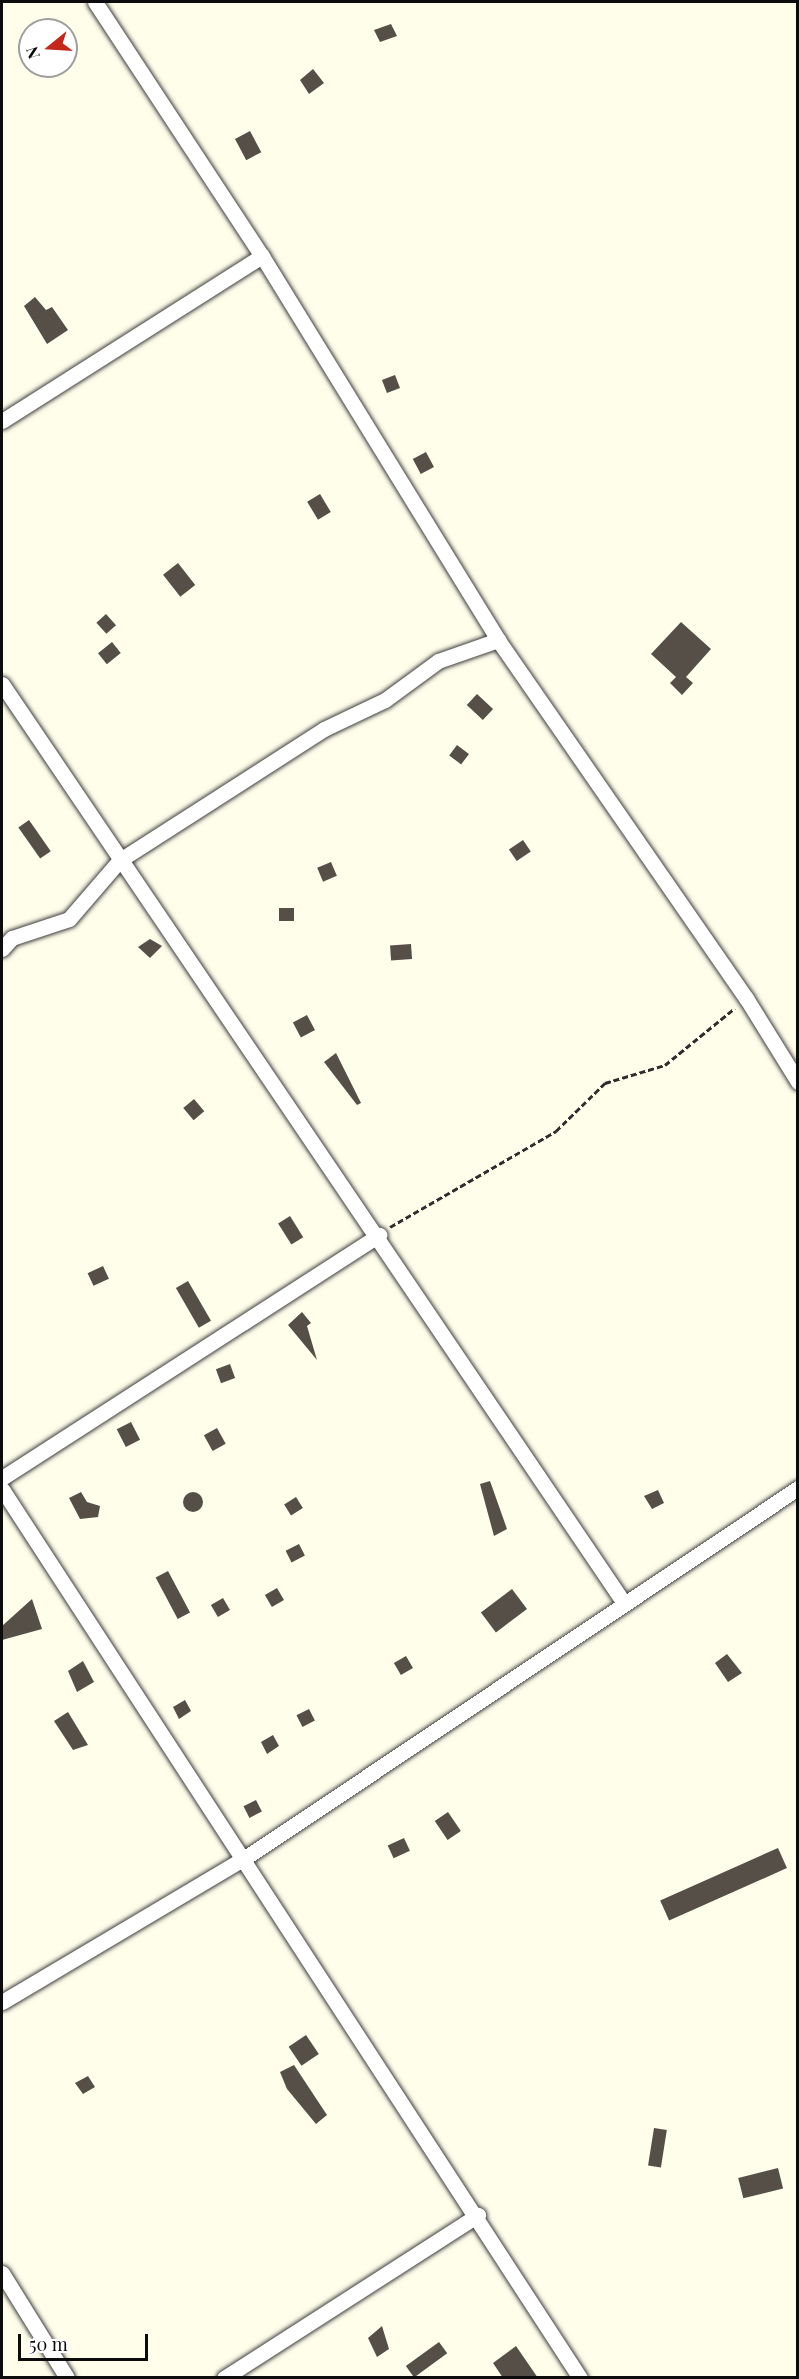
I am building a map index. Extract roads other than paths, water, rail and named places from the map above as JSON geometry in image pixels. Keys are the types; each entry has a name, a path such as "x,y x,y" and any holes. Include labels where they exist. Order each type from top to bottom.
{"street":[{"path":"95,2 262,256 498,640 746,998 798,1082"},
{"path":"2,421 262,256"},
{"path":"2,949 12,938 69,919 120,861 324,729 386,700 438,661 498,640"},
{"path":"2,684 120,861 379,1235 624,1603"},
{"path":"2,1478 379,1235"},
{"path":"2,2002 244,1858 798,1488"},
{"path":"2,1489 478,2216 580,2378"},
{"path":"224,2378 478,2216"},
{"path":"2,2272 67,2378"}]}
